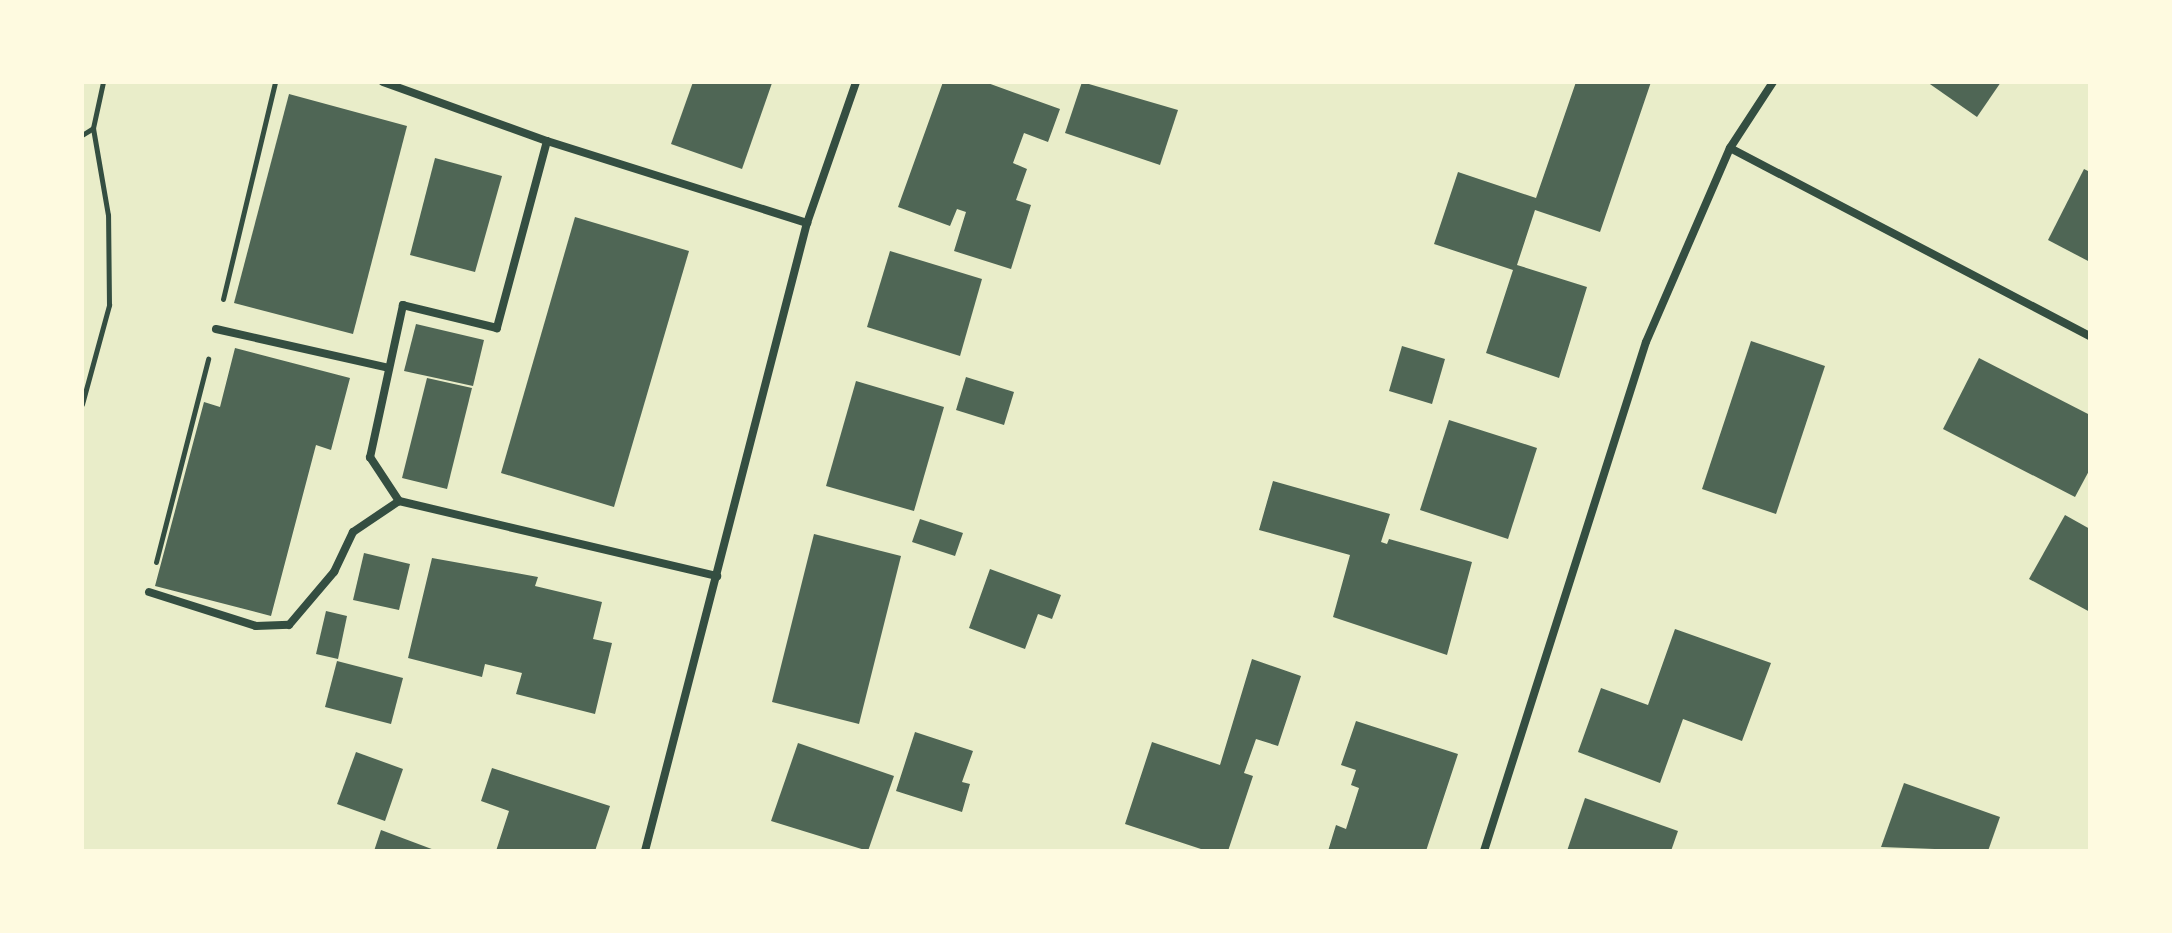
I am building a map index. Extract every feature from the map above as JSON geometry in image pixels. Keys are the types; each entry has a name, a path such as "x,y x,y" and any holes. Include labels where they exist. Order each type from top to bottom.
{"street":[{"path":"383,82 547,141 807,223"},
{"path":"645,851 807,223 856,82"},
{"path":"1484,851 1646,342 1730,148 1773,82"},
{"path":"547,141 497,328 403,305 370,457 399,501 717,576"},
{"path":"1730,148 2090,336"},
{"path":"216,329 389,368"},
{"path":"149,592 256,626 289,625 334,572 353,532 399,501"}],"path":[{"path":"82,404 109,305 108,215 93,128 103,82"},
{"path":"82,135 93,128"}],"building":[{"path":"693,82 772,83 742,169 671,144"},
{"path":"943,82 985,82 1060,109 1048,142 1024,133 1013,163 1027,169 1016,200 1031,205 1011,269 954,251 966,212 957,209 950,226 898,207"},
{"path":"1082,82 1178,110 1160,165 1065,133"},
{"path":"1576,82 1651,82 1600,232 1535,210 1517,265 1587,287 1559,378 1486,353 1513,270 1434,244 1458,172 1536,198"},
{"path":"1927,82 2001,82 1977,117"},
{"path":"289,94 407,126 353,334 234,303"},
{"path":"435,158 502,176 475,272 410,255"},
{"path":"2084,169 2090,172 2090,262 2048,240"},
{"path":"575,217 689,251 614,507 501,473"},
{"path":"890,251 982,279 960,356 867,327"},
{"path":"416,324 484,340 473,386 404,371"},
{"path":"1751,341 1825,366 1776,514 1702,489"},
{"path":"1402,346 1445,359 1432,404 1389,391"},
{"path":"235,348 350,378 331,450 316,445 271,616 155,586 204,402 220,407"},
{"path":"1979,358 2090,415 2090,469 2075,497 1943,429"},
{"path":"966,377 1014,392 1004,425 956,410"},
{"path":"427,378 472,388 447,489 402,478"},
{"path":"856,381 944,407 914,511 826,486"},
{"path":"1449,420 1537,448 1508,539 1420,510"},
{"path":"1273,481 1390,514 1381,542 1387,544 1389,539 1472,562 1447,655 1333,617 1350,555 1259,530"},
{"path":"2065,515 2090,529 2090,612 2029,579"},
{"path":"920,519 963,533 955,556 912,542"},
{"path":"814,534 901,556 859,724 772,702"},
{"path":"364,553 410,564 399,610 353,600"},
{"path":"432,558 538,577 535,586 602,602 593,639 612,643 595,714 516,694 522,673 485,664 482,677 408,658"},
{"path":"990,569 1061,595 1052,619 1038,614 1025,649 969,628"},
{"path":"326,611 347,616 338,659 316,654"},
{"path":"1675,629 1771,663 1742,741 1683,719 1660,783 1578,752 1601,688 1648,705"},
{"path":"1252,659 1301,676 1278,746 1256,739 1244,773 1253,776 1228,851 1207,851 1125,824 1152,742 1220,765"},
{"path":"337,661 403,678 391,724 325,707"},
{"path":"1356,721 1458,754 1426,851 1328,851 1336,825 1346,829 1359,788 1351,785 1356,770 1341,765"},
{"path":"915,732 973,751 962,782 970,784 962,812 896,791"},
{"path":"798,743 894,776 868,851 771,821"},
{"path":"356,752 403,769 385,821 337,804"},
{"path":"492,768 610,806 595,851 496,851 509,811 481,801"},
{"path":"1904,783 2000,817 1988,851 1881,847"},
{"path":"1585,798 1678,831 1671,851 1567,851"},
{"path":"381,830 437,851 374,851"}]}
